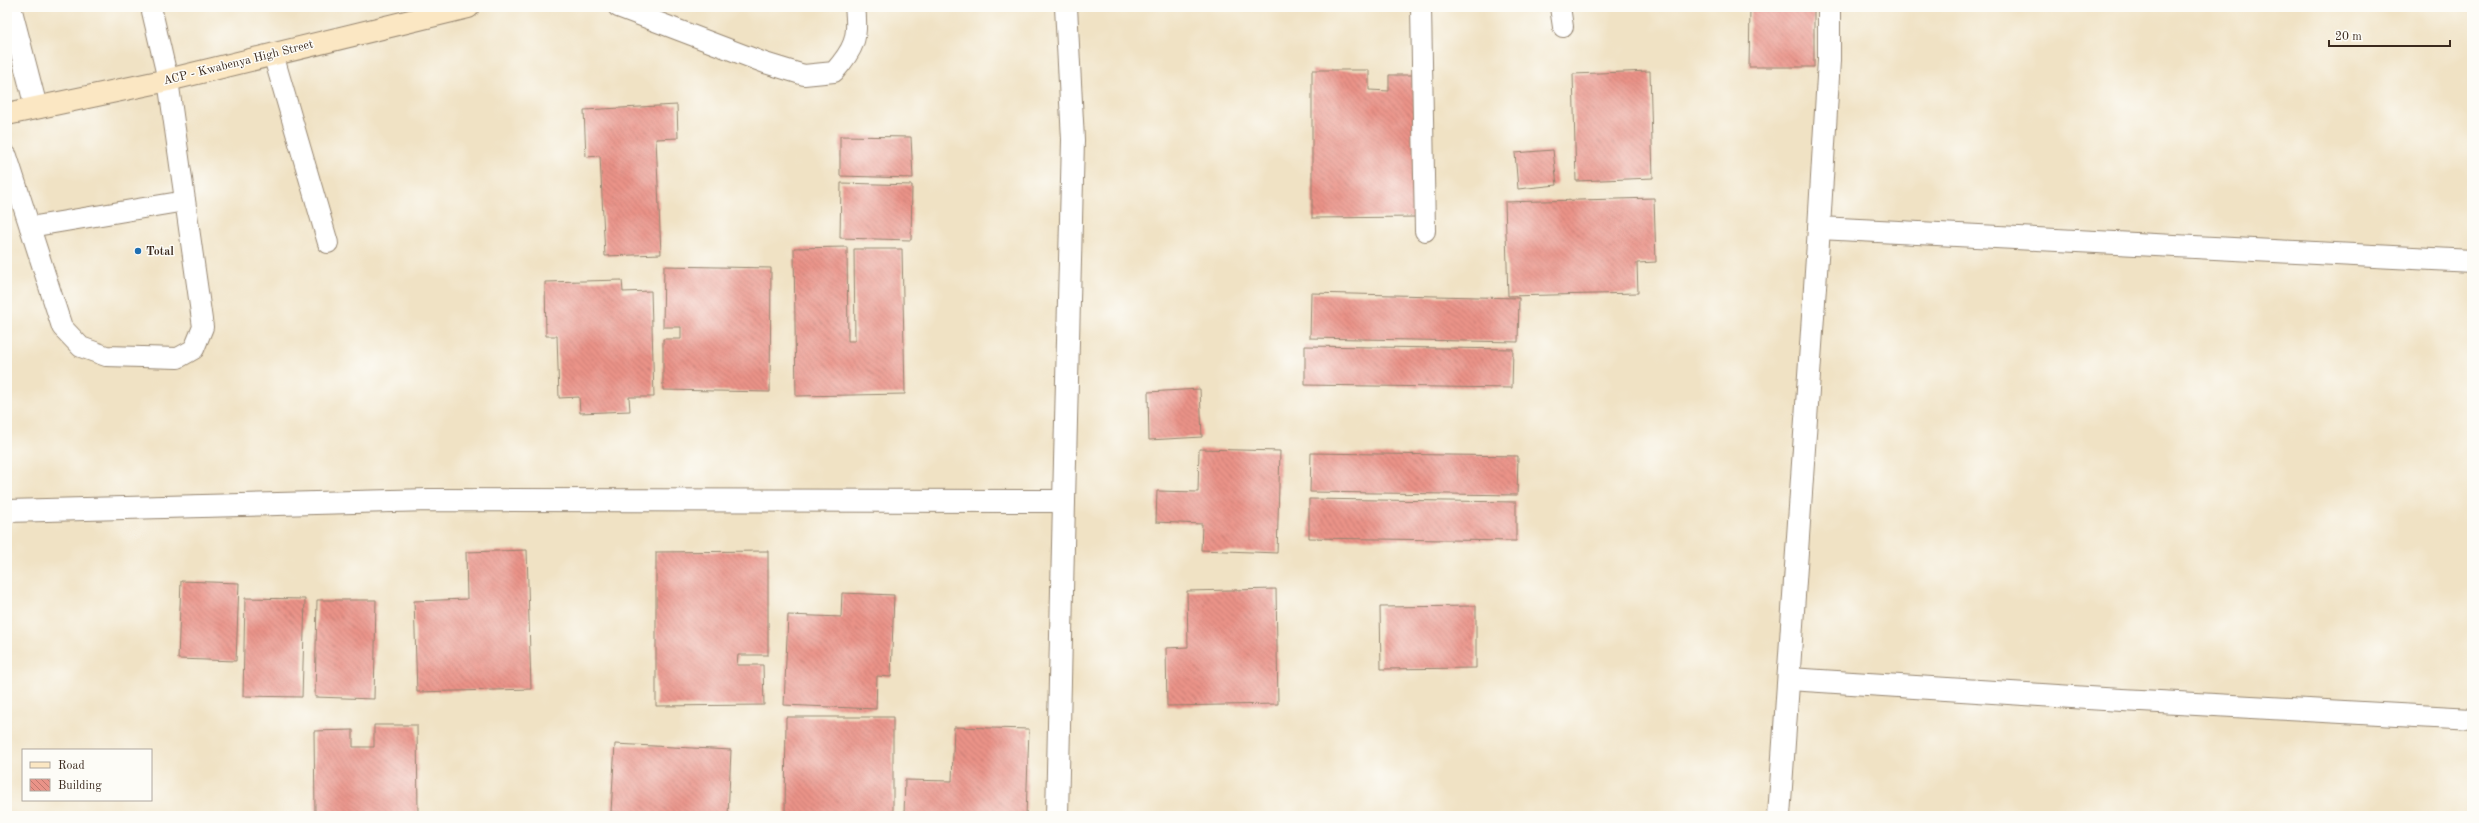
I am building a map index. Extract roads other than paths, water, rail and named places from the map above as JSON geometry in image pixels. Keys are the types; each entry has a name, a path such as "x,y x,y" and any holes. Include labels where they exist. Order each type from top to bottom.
{"main road":[{"name":"ACP - Kwabenya High Street","path":"7,114 168,80 468,7"}],"street":[{"path":"10,7 36,107"},
{"path":"1056,816 1073,140 1066,7"},
{"path":"1779,816 1819,228 1829,60 1829,7"},
{"path":"1819,228 2472,261"},
{"path":"7,511 430,500 1064,501"},
{"path":"1789,679 2104,699 2472,719"}],"lane":[{"path":"7,156 62,327 81,347 106,356 178,358 194,349 203,327 168,80 151,7"},
{"path":"618,7 765,63 804,75 834,72 852,51 857,22 855,7"},
{"path":"1421,7 1425,231"},
{"path":"1560,7 1563,27"},
{"path":"273,54 328,243"},
{"path":"30,227 185,201"}],"place":[{"name":"Total","path":"138,251"}]}
